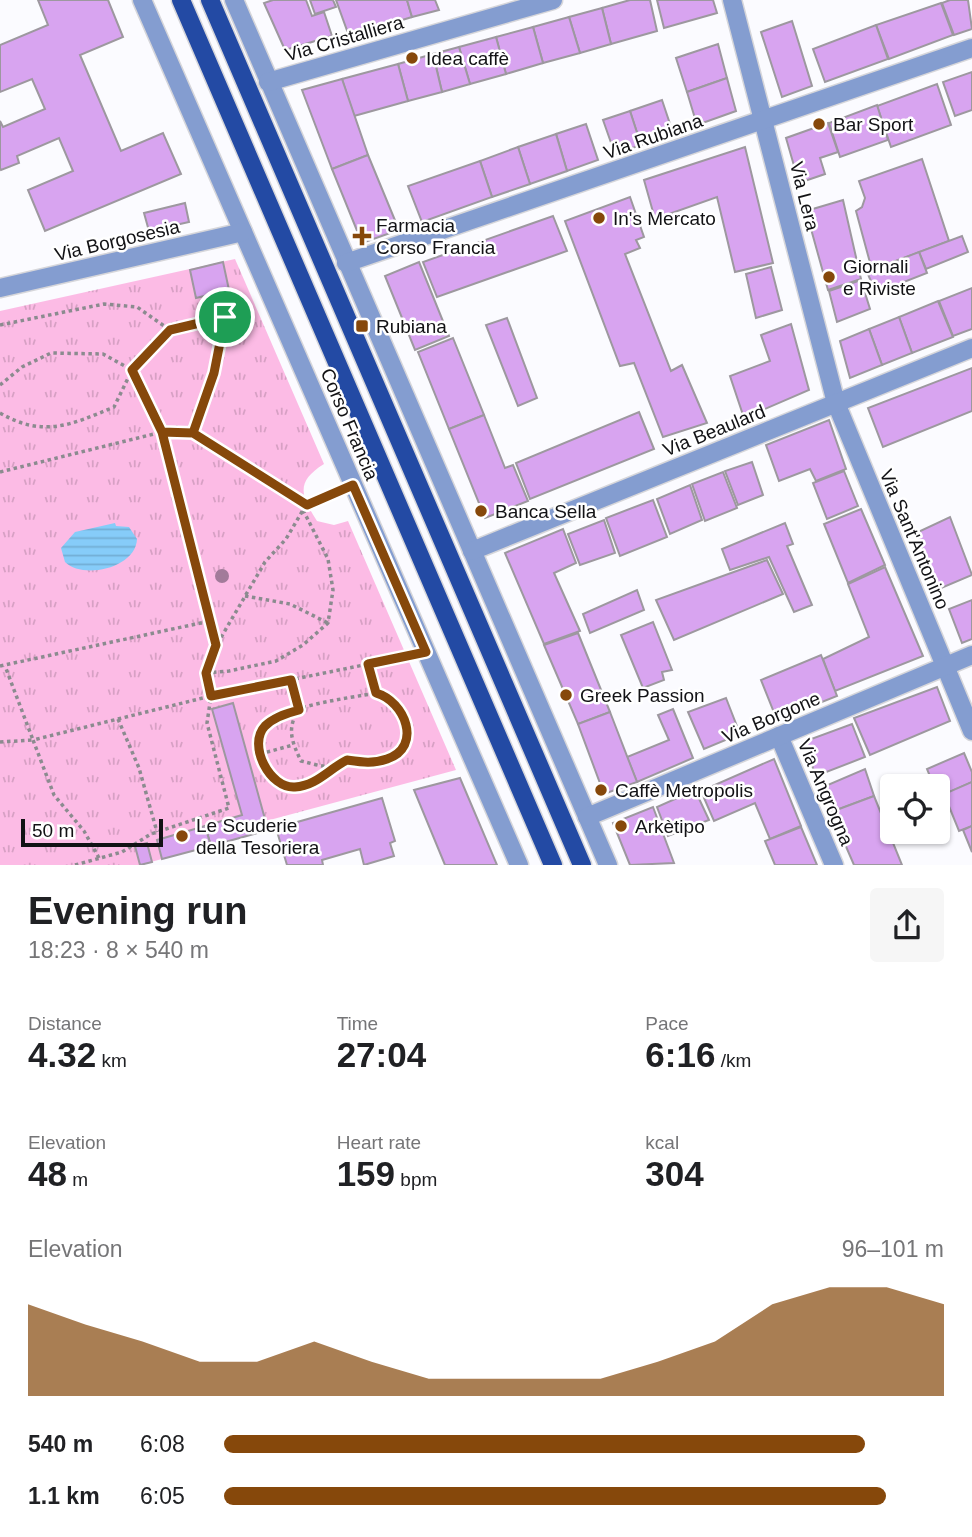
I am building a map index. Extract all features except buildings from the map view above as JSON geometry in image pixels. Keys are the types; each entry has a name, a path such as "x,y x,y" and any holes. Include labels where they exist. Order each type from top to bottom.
{"main road":[{"name":"Corso Francia","path":"181,0 553,865"},
{"name":"Corso Francia","path":"211,0 582,865"}],"street":[{"name":"Corso Francia","path":"142,0 519,865"},
{"path":"234,0 608,865"},
{"name":"Via Cristalliera","path":"268,82 525,4 553,0"},
{"name":"Via Lera","path":"732,0 836,403"},
{"name":"Via Rubiana","path":"346,263 972,48"},
{"name":"Via Borgosesia","path":"0,288 243,233"},
{"name":"Via Beaulard","path":"472,551 972,348"},
{"name":"Via Sant'Antonino","path":"836,403 972,731"},
{"name":"Via Borgone","path":"587,817 972,655"},
{"name":"Via Angrogna","path":"779,736 834,865"}],"path":[{"path":"0,325 104,304 137,307 170,330"},
{"path":"0,413 20,425 52,428 114,407 132,370 170,330 225,317 214,373 193,433"},
{"path":"0,385 22,367 51,353 103,354 132,370 162,432 216,645"},
{"path":"0,472 162,432 193,433 307,505"},
{"path":"75,865 122,852 157,832 229,808 207,723 211,696 206,673 216,645 264,562 286,539 307,505 353,485"},
{"path":"206,673 276,661 303,645 328,623 333,590 328,559 303,510"},
{"path":"244,596 290,604 328,623"},
{"path":"99,858 85,831 54,795 2,666 210,621"},
{"path":"0,742 33,740 211,696 426,652"},
{"path":"368,664 376,693"},
{"path":"291,680 299,710"},
{"path":"376,693 387,696 400,709 408,729 405,744 390,759 371,763 347,760 334,766 316,782 293,788 278,782 262,763 258,745 264,727 284,714 376,693"},
{"path":"299,710 291,721 293,745 302,761 334,766"},
{"path":"118,719 139,768 157,832"},
{"path":"260,754 293,745"}],"green space":[{"path":"235,259 324,464 308,477 305,483 307,504 317,521 334,525 348,521 456,770 266,821 268,830 140,865 0,865 0,311"}],"water":[{"path":"115,523 116,526 129,527 137,539 128,557 119,564 95,570 84,570 65,562 61,548 75,532"}],"place":[{"name":"Idea caffè","path":"412,58"},
{"name":"Bar Sport","path":"819,124"},
{"name":"In's Mercato","path":"599,218"},
{"name":"Farmacia Corso Francia","path":"362,236"},
{"name":"Giornali e Riviste","path":"829,277"},
{"name":"Rubiana","path":"362,326"},
{"name":"Banca Sella","path":"481,511"},
{"name":"Greek Passion","path":"566,695"},
{"name":"Caffè Metropolis","path":"601,790"},
{"name":"Arkètipo","path":"621,826"},
{"name":"Le Scuderie della Tesoriera","path":"182,836"}],"route":[{"path":"225,317 170,330 132,370 162,432 193,433 307,505 353,485 426,652 368,664 376,693 387,696 400,709 408,729 405,744 390,759 371,763 347,760 334,766 316,782 293,788 278,782 262,763 258,745 264,727 284,714 299,710 291,680 211,696 206,673 209,658 216,645 162,432 193,433 214,373 225,317"}]}
